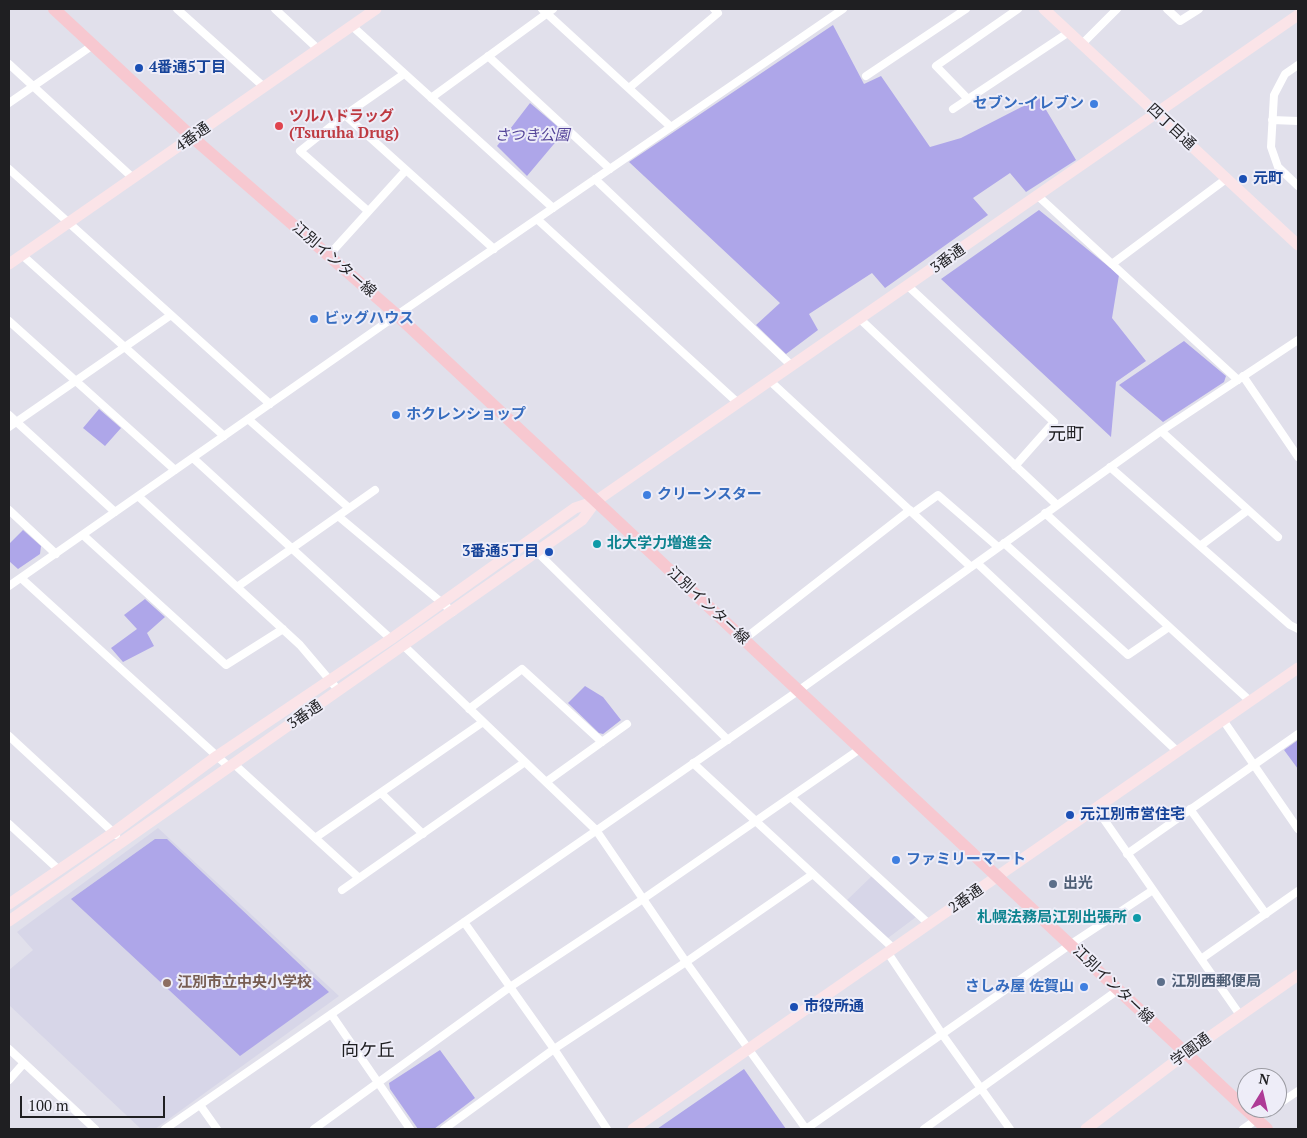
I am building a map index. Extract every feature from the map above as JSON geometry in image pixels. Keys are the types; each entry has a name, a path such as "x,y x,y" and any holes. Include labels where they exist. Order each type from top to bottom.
{"main road":[{"name":"江別インター線","path":"54,9 192,137 397,315 1267,1129"}],"street":[{"path":"177,9 264,87"},
{"path":"275,9 318,49"},
{"name":"4番通","path":"9,264 376,9"},
{"path":"629,88 718,13 714,9"},
{"path":"9,586 397,315 843,9"},
{"path":"866,76 966,9"},
{"path":"968,99 936,66 1018,9"},
{"name":"四丁目通","path":"1044,9 1298,245"},
{"path":"1082,44 1117,9"},
{"path":"1167,9 1180,21 1199,9"},
{"path":"432,98 547,10 671,127"},
{"name":"3番通","path":"9,904 113,833 217,756 391,639 575,508 596,501 1298,15"},
{"path":"352,26 553,208"},
{"path":"953,109 1069,32"},
{"path":"9,103 93,45"},
{"path":"488,56 610,169"},
{"path":"9,64 133,178"},
{"path":"1298,66 1285,74 1274,95 1271,147 1278,167 1298,186"},
{"path":"368,211 300,151 345,115 404,74"},
{"path":"345,115 494,249"},
{"path":"1272,120 1298,121"},
{"path":"9,169 270,404"},
{"path":"329,256 406,170"},
{"path":"595,179 792,366"},
{"path":"1112,264 1226,179"},
{"path":"1038,196 1240,378 1298,457"},
{"path":"537,219 738,403"},
{"path":"22,255 126,346 224,436"},
{"path":"908,286 1054,422 1015,466"},
{"path":"9,427 171,315"},
{"path":"860,319 1057,505"},
{"path":"9,320 175,470"},
{"path":"165,1129 798,691 1161,430 1298,340"},
{"path":"770,381 1178,752"},
{"path":"9,415 115,512"},
{"path":"248,419 349,508"},
{"path":"1161,430 1278,538"},
{"path":"192,458 391,639"},
{"path":"1110,467 1290,625 1298,629"},
{"path":"237,586 375,490"},
{"path":"743,640 912,512 938,495 1001,545 1128,655 1169,627"},
{"path":"138,496 300,645 339,691"},
{"name":"3番通","path":"11,916 123,843 453,612 582,520 596,501"},
{"path":"9,510 56,554"},
{"path":"1200,546 1248,510"},
{"path":"1045,514 1250,701"},
{"path":"338,516 453,612"},
{"path":"83,535 226,665 283,629"},
{"path":"536,552 728,740"},
{"path":"21,578 217,756 232,765 359,878"},
{"path":"404,646 596,830 686,962 806,1129 1071,944 1153,890"},
{"name":"2番通","path":"633,1129 1298,668"},
{"path":"469,709 522,669 602,742"},
{"path":"1223,720 1298,829"},
{"path":"315,838 482,722"},
{"path":"546,782 627,724"},
{"path":"1127,854 1298,734"},
{"path":"10,740 123,843"},
{"path":"314,1129 510,987 644,899 860,749"},
{"path":"342,890 525,762"},
{"path":"693,763 813,874 891,951 942,1034 982,1087 1010,1129"},
{"path":"381,792 422,834"},
{"path":"791,797 928,924"},
{"path":"1096,808 1240,1015"},
{"path":"1190,809 1266,914"},
{"path":"9,824 59,870"},
{"path":"444,1129 554,1049 686,962 813,874"},
{"path":"1201,959 1298,891"},
{"path":"464,922 554,1049 607,1129"},
{"name":"学園通","path":"1086,1129 1185,1054 1298,975"},
{"path":"924,1129 1118,990"},
{"path":"331,1014 410,1129"},
{"path":"9,1049 95,1129"},
{"path":"9,1080 24,1063"},
{"path":"1287,1099 1298,1091"},
{"path":"200,1105 217,1129"},
{"path":"1243,1129 1257,1119"}],"shaded area":[{"name":"江別市立中央小学校","path":"158,828 339,996 155,1129 141,1129 9,1005 9,970 33,950 17,932"},
{"path":"872,876 916,917 888,938 846,901"}],"green space":[{"path":"833,25 864,84 881,76 930,147 961,138 1039,98 1076,160 1026,192 1010,173 973,198 988,215 885,288 872,273 809,314 818,330 786,354 756,325 780,303 629,162"},
{"name":"さつき公園","path":"530,103 564,132 527,176 497,146"},
{"path":"1039,210 1119,275 1112,318 1146,361 1116,382 1111,437 941,279"},
{"path":"1184,341 1226,376 1224,382 1163,422 1119,385"},
{"path":"99,409 121,428 105,446 83,428"},
{"path":"23,530 41,546 40,554 18,569 9,561 9,544"},
{"path":"145,599 165,617 147,633 154,646 123,662 111,648 137,629 124,615"},
{"path":"585,686 603,697 621,720 603,734 599,733 568,703"},
{"path":"1298,740 1298,769 1284,750"},
{"path":"155,839 167,839 329,992 240,1056 71,899"},
{"path":"440,1050 475,1098 434,1129 418,1129 390,1089 389,1083"},
{"path":"744,1069 786,1129 657,1129"}],"place":[{"name":"4番通5丁目","path":"139,68"},
{"name":"セブン-イレブン","path":"1094,104"},
{"name":"ツルハドラッグ (Tsuruha Drug)","path":"279,126"},
{"name":"元町","path":"1243,179"},
{"name":"ビッグハウス","path":"314,319"},
{"name":"ホクレンショップ","path":"396,415"},
{"name":"クリーンスター","path":"647,495"},
{"name":"北大学力増進会","path":"597,544"},
{"name":"3番通5丁目","path":"549,552"},
{"name":"元江別市営住宅","path":"1070,815"},
{"name":"ファミリーマート","path":"896,860"},
{"name":"出光","path":"1053,884"},
{"name":"札幌法務局江別出張所","path":"1137,918"},
{"name":"江別西郵便局","path":"1161,982"},
{"name":"江別市立中央小学校","path":"167,983"},
{"name":"さしみ屋 佐賀山","path":"1084,987"},
{"name":"市役所通","path":"794,1007"}],"district":[{"name":"元町","path":"1066,435"},
{"name":"向ケ丘","path":"368,1051"}]}
